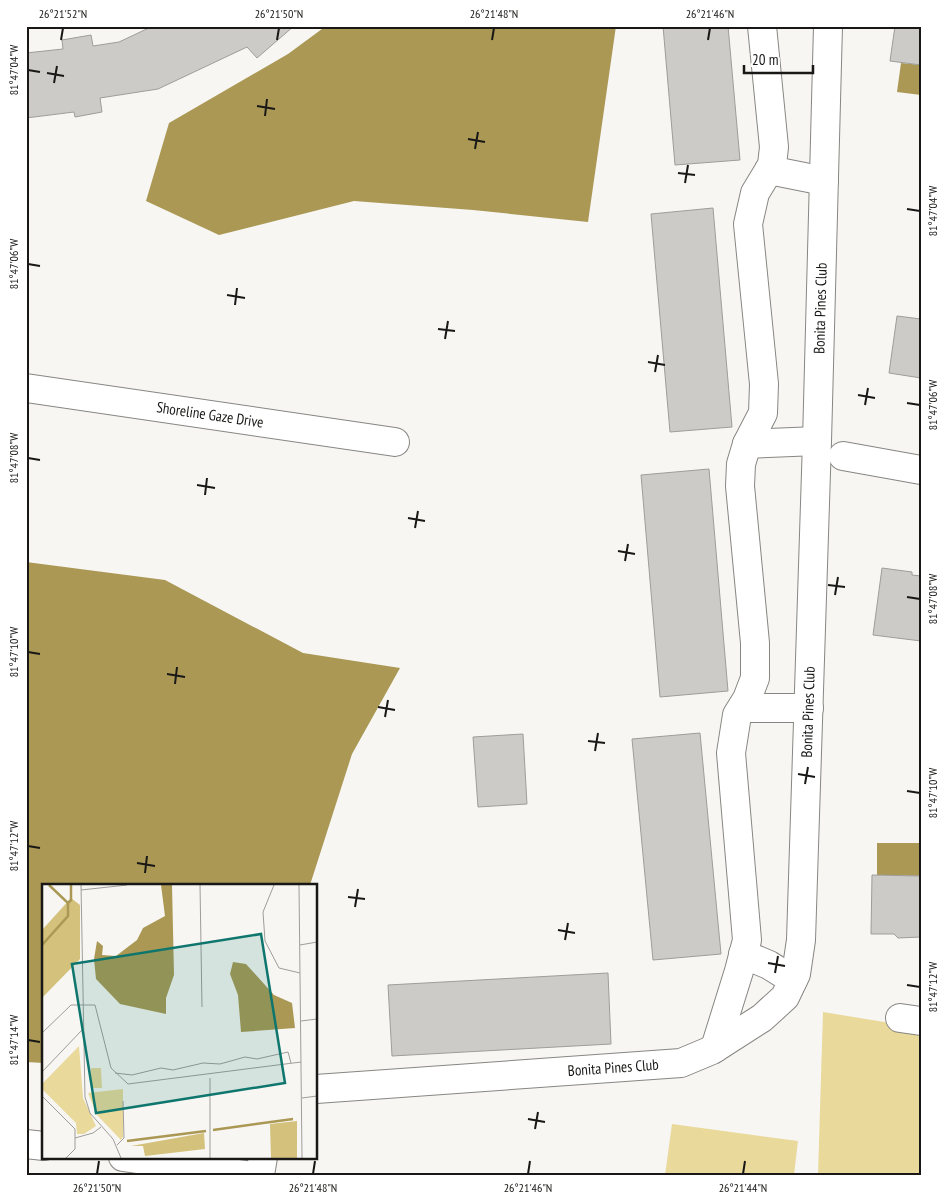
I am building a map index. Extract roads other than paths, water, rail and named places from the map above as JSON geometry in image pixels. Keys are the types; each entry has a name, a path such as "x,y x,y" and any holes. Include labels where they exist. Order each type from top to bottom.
{"street":[{"path":"715,1048 747,940 731,752 737,715 755,678 755,643 740,486 741,464 747,444 763,413 764,384 748,224 755,193 772,166 774,146 762,26"},
{"name":"Bonita Pines Club","path":"318,1089 681,1064 715,1048 762,1018 785,997 796,974 801,940 828,26"},
{"path":"770,170 824,181"},
{"name":"Shoreline Gaze Drive","path":"26,388 395,442"},
{"path":"747,444 817,441"},
{"path":"843,456 921,470"},
{"path":"742,708 809,708"},
{"path":"743,954 769,965 793,980"},
{"path":"26,1144 42,1146"},
{"path":"130,1158 246,1175"},
{"path":"260,1175 262,1158"}]}
